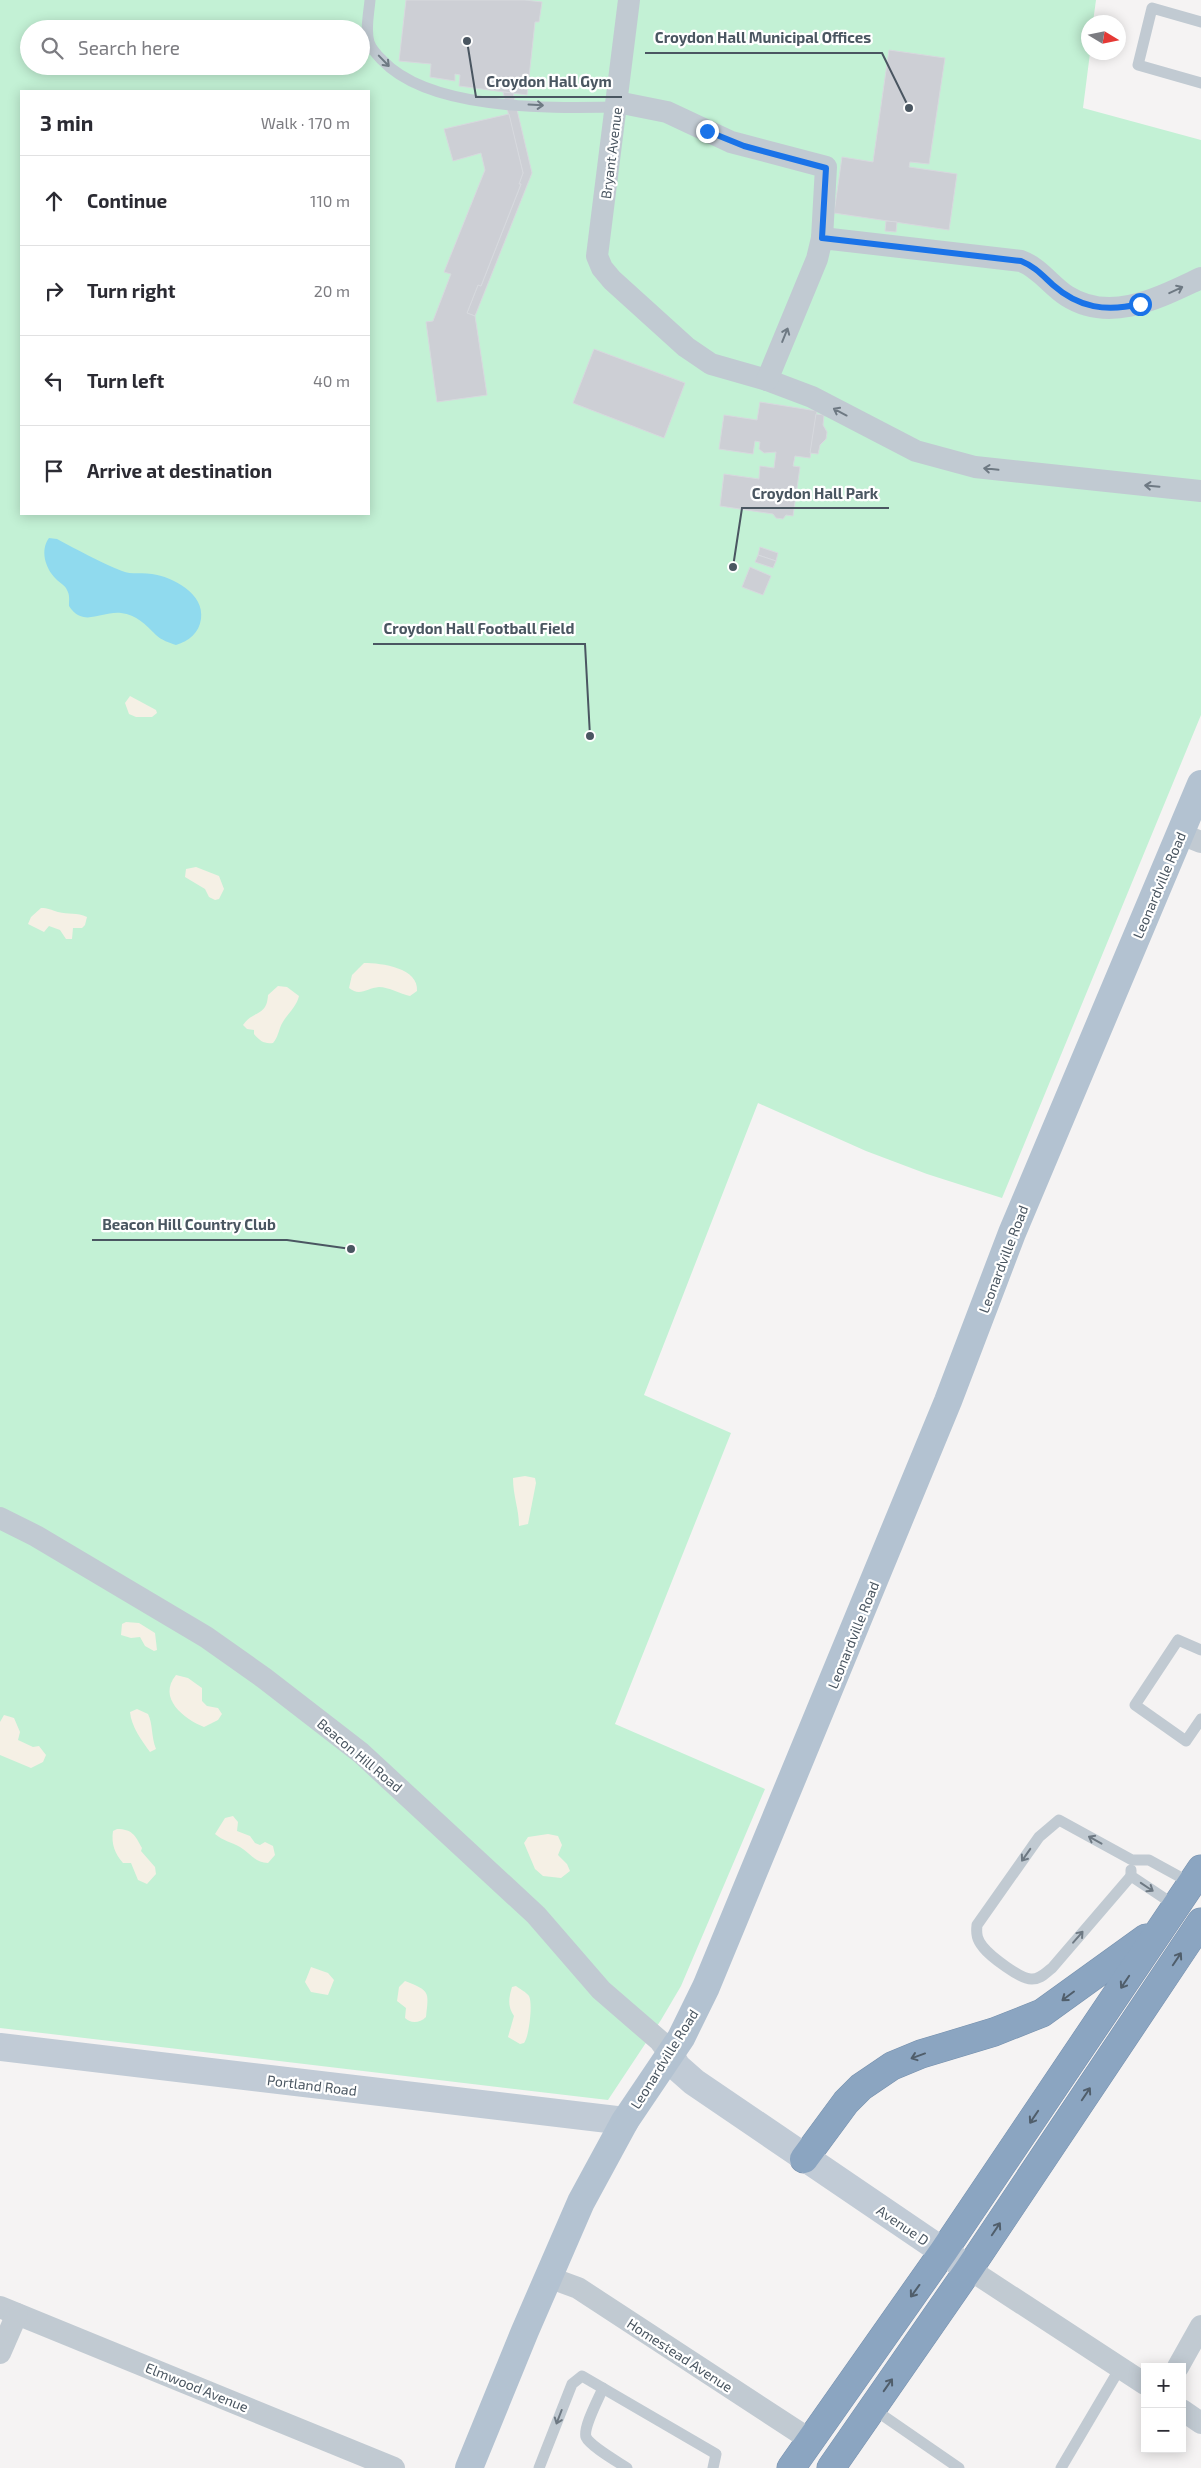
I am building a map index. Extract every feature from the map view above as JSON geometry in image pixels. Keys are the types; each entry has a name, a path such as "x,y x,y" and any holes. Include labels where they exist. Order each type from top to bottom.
{"highway":[{"path":"790,2468 943,2252 1196,1876"},
{"path":"804,2159 846,2102 869,2081 892,2066 921,2054 994,2032 1042,2013 1170,1915"},
{"path":"830,2468 969,2269 1201,1922"}],"main road":[{"name":"Leonardville Road","path":"470,2468 548,2276 581,2202 625,2121 670,2055 691,2019 727,1939 941,1419 1012,1233 1191,838 1201,784"}],"street":[{"name":"Bryant Avenue","path":"629,0 603,217 597,246 599,261 612,280 686,347 711,364 767,380"},
{"path":"617,104 658,109 683,118 731,142 826,168 822,238 817,259 767,380 812,397 903,446 954,463 1201,491"},
{"path":"822,238 1021,261 1035,269 1066,296 1092,307 1120,308 1148,302 1201,278"},
{"name":"Beacon Hill Road","path":"0,1518 52,1545 206,1638 264,1678 362,1753 536,1915 602,1990 660,2041 670,2055"},
{"name":"Portland Road","path":"0,2047 625,2121"},
{"name":"Avenue D","path":"670,2055 687,2077 804,2159 1141,2381"},
{"name":"Homestead Avenue","path":"548,2276 578,2288 809,2439"},
{"path":"0,2353 9,2311"},
{"name":"Elmwood Avenue","path":"9,2311 394,2468"},
{"path":"1180,2363 1201,2326"},
{"path":"1186,2413 1201,2423"}],"lane":[{"path":"368,20 370,0"},
{"path":"1201,22 1152,8 1138,65 1201,83"},
{"path":"370,42 371,46 389,66 419,85 465,99 557,106 617,104"},
{"path":"1201,1650 1178,1640 1135,1705 1186,1741 1201,1719"},
{"path":"1132,1860 1131,1876 1052,1968 1040,1978 1020,1977 983,1948 976,1935 977,1925 1039,1837 1059,1820 1132,1860 1149,1860 1196,1876"},
{"path":"1131,1876 1170,1915"},
{"path":"1061,2468 1120,2368"},
{"path":"539,2468 572,2384 582,2376 716,2454 713,2468"},
{"path":"603,2388 586,2428 586,2437 592,2444 627,2468"},
{"path":"872,2408 959,2468"}],"green space":[{"path":"0,0 1096,0 1094,15 1081,15 1081,60 1089,60 1083,108 1201,140 1201,715 1002,1198 927,1174 866,1151 758,1103 644,1395 731,1433 615,1724 765,1789 681,1986 608,2100 0,2028"}],"sand":[{"path":"130,696 156,710 157,713 152,717 136,717 129,714 125,703"},
{"path":"196,867 219,876 224,889 219,899 215,900 209,897 205,889 185,877 186,869"},
{"path":"41,908 83,915 87,917 85,925 82,928 73,928 72,939 66,939 60,930 49,926 44,932 28,924 31,917"},
{"path":"364,963 380,964 406,972 416,983 417,991 410,996 383,987 360,992 353,991 349,988 352,975"},
{"path":"278,986 287,987 299,996 273,1043 262,1042 254,1034 254,1030 247,1029 243,1025 265,1007 268,995"},
{"path":"525,1476 535,1478 536,1483 528,1524 519,1526 513,1478"},
{"path":"126,1622 139,1623 155,1633 157,1650 154,1651 145,1646 140,1637 131,1638 121,1635 122,1624"},
{"path":"176,1675 188,1678 202,1688 202,1701 207,1706 218,1708 222,1714 218,1720 204,1727 189,1719 175,1707 170,1692 171,1684"},
{"path":"137,1709 148,1714 150,1718 156,1749 150,1752 132,1723 130,1712"},
{"path":"4,1715 14,1718 20,1732 18,1740 33,1747 39,1746 46,1755 43,1762 31,1768 0,1755 0,1722"},
{"path":"233,1816 238,1822 237,1831 250,1836 255,1843 260,1845 265,1842 273,1846 275,1855 268,1863 256,1860 240,1847 215,1834 225,1818"},
{"path":"117,1829 126,1830 132,1834 142,1848 141,1851 155,1867 156,1874 147,1884 138,1880 131,1863 123,1863 118,1856 113,1840 113,1831"},
{"path":"548,1834 558,1836 562,1845 558,1855 567,1864 570,1871 561,1878 543,1876 535,1869 524,1843 528,1837"},
{"path":"311,1967 328,1973 334,1980 328,1995 311,1992 305,1982"},
{"path":"405,1981 419,1987 426,1993 428,2002 426,2017 418,2022 405,2018 406,2008 397,2001 399,1987"},
{"path":"516,1986 529,1996 531,2006 526,2040 520,2044 508,2037 514,2016 510,2009 509,1998 512,1987"}],"water":[{"path":"49,538 57,539 122,571 160,576 186,588 198,602 201,610 200,624 196,632 189,639 176,645 160,638 140,621 127,614 114,613 86,617 74,613 69,606 69,596 66,588 52,575 45,559 44,553"}],"building":[{"path":"406,0 525,0 542,2 539,22 535,22 527,95 459,86 460,75 455,74 455,81 430,77 431,64 399,61"},
{"path":"889,50 945,58 929,164 910,162 909,167 957,174 949,230 834,213 842,157 873,162"},
{"path":"503,92 513,93 532,173 475,316 467,313 478,285 481,286 521,184 519,184 523,173"},
{"path":"509,114 523,173 519,184 521,184 481,286 478,285 467,313 475,316 487,395 437,402 426,322 433,321 451,274 444,272 485,170 481,153 453,161 444,129"},
{"path":"886,221 897,222 896,232 885,231"},
{"path":"594,349 685,383 664,438 573,403"},
{"path":"760,402 817,411 810,458 795,456 793,466 800,467 793,516 786,515 783,519 776,518 773,514 720,506 724,474 759,479 760,466 774,468 776,452 764,453 759,449 760,442 755,441 753,454 719,449 724,415 757,420"},
{"path":"816,414 824,415 823,425 827,432 826,439 820,445 818,454 810,453"},
{"path":"760,547 778,553 776,561 758,555"},
{"path":"758,555 776,561 773,568 755,562"},
{"path":"750,567 771,576 763,595 742,587"}],"place":[{"name":"Croydon Hall Gym","path":"467,41"},
{"name":"Croydon Hall Municipal Offices","path":"909,108"},
{"name":"Croydon Hall Park","path":"733,567"},
{"name":"Croydon Hall Football Field","path":"590,736"},
{"name":"Beacon Hill Country Club","path":"351,1249"}],"route":[{"path":"707,131 731,142 826,168 825,213 822,238 1021,261 1030,265 1066,296 1082,304 1092,307 1120,308 1140,304"}]}
